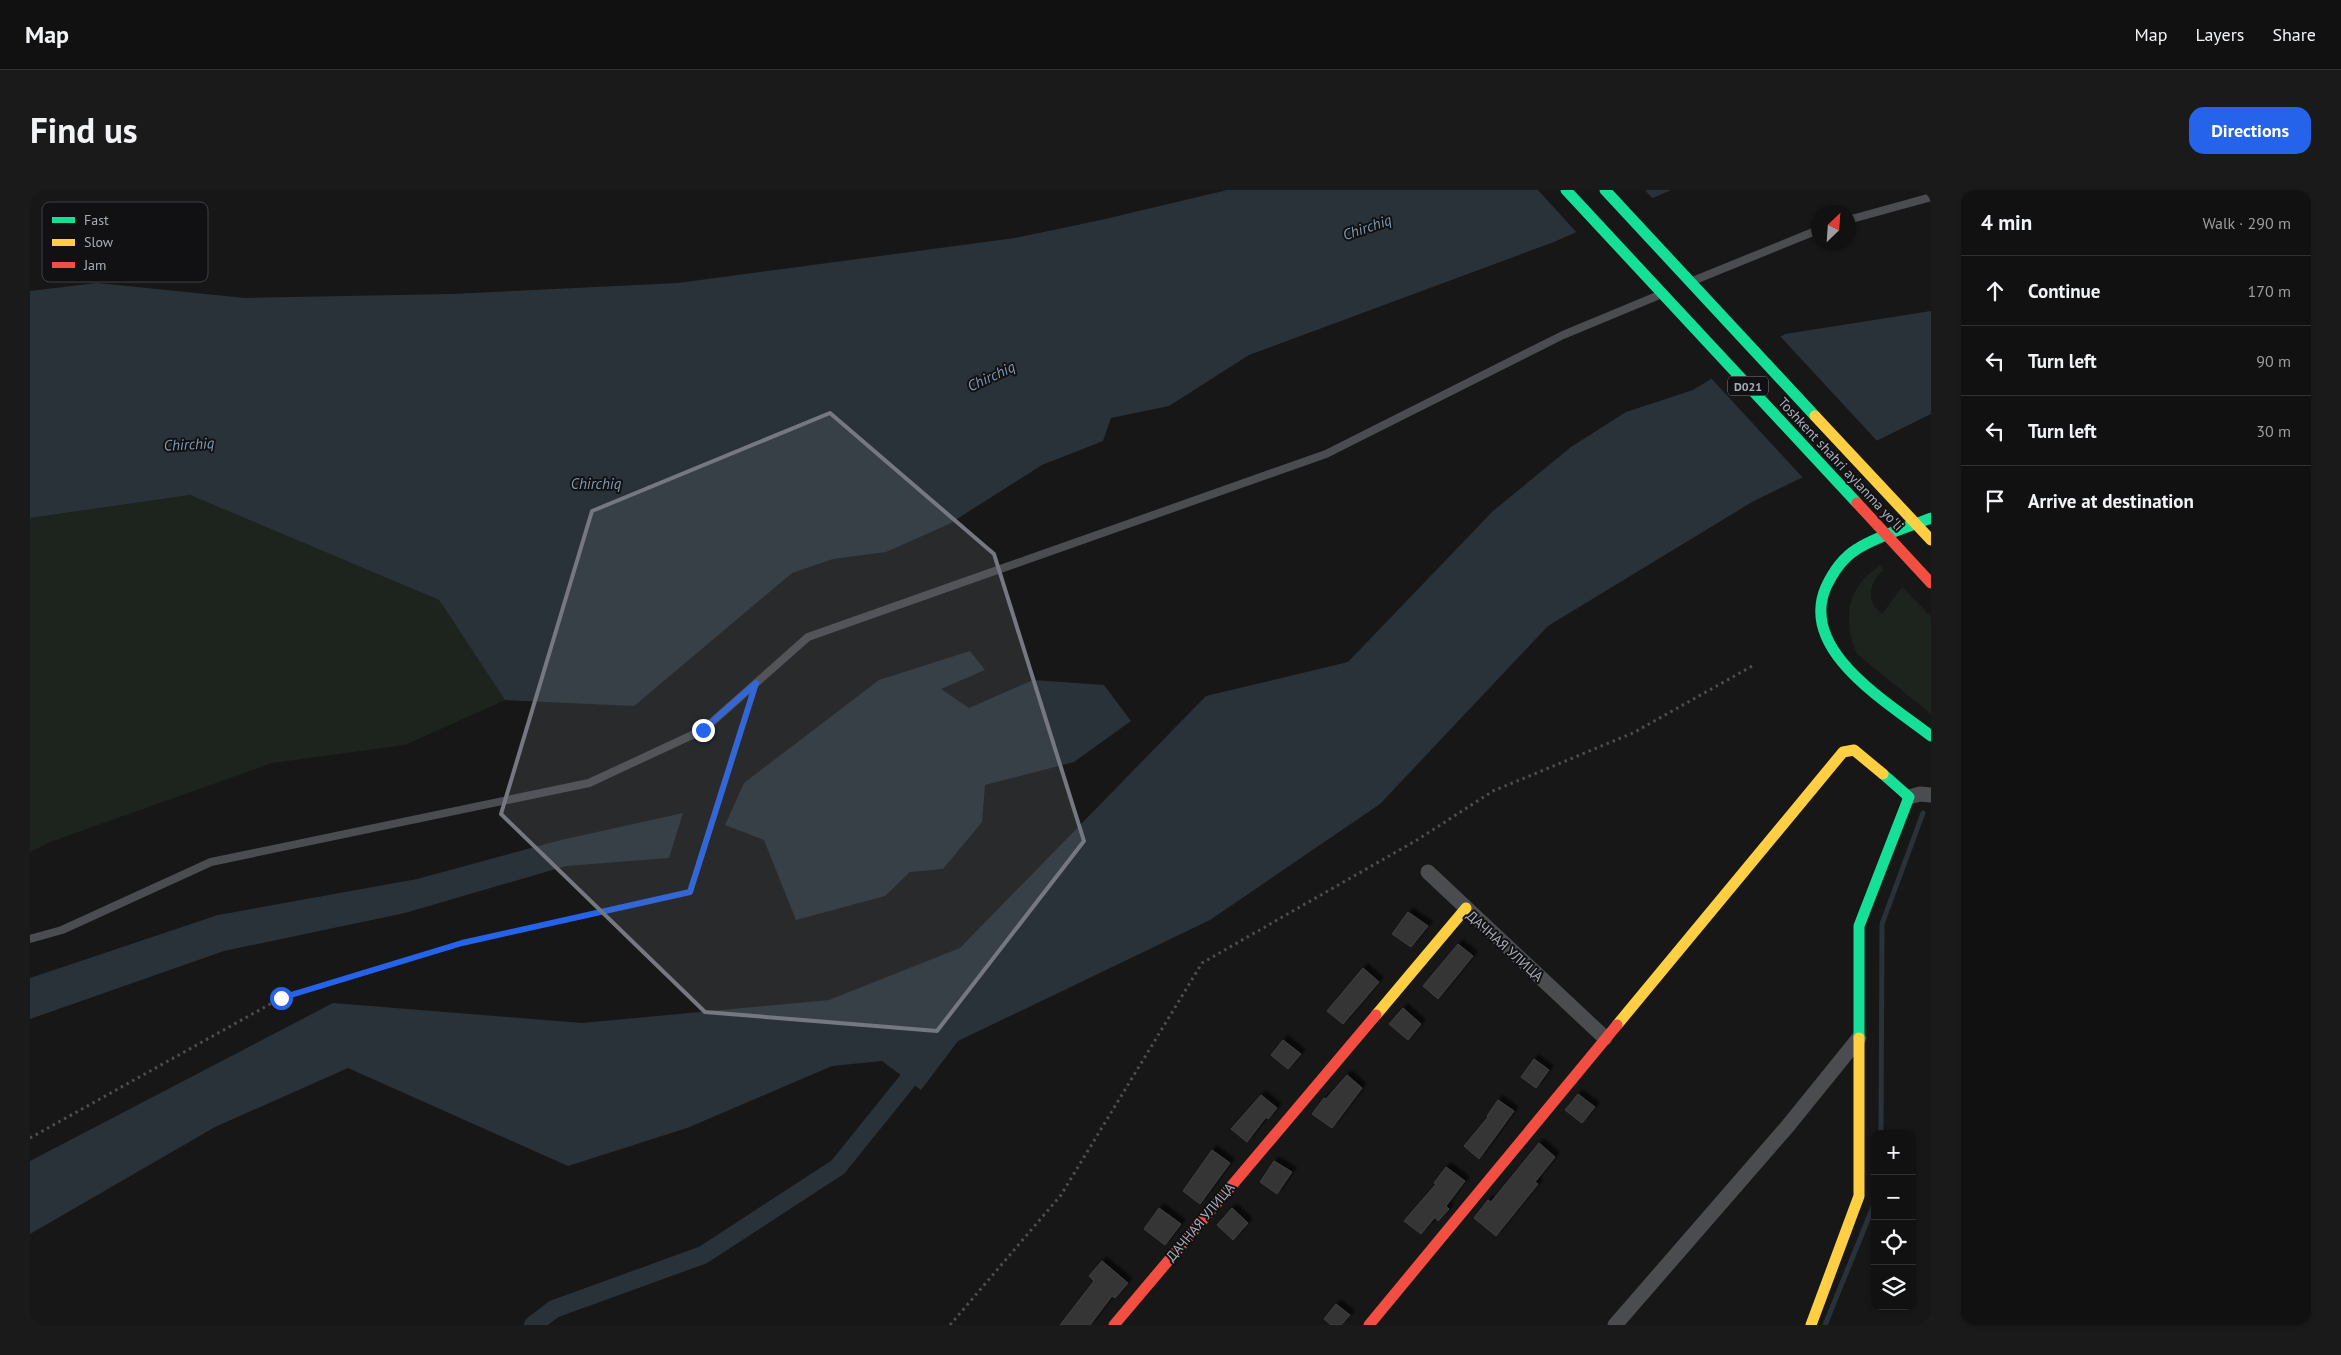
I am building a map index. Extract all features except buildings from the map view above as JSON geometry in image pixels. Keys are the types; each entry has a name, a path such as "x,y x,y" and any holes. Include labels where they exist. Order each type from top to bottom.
{"main road":[{"name":"Toshkent shahri aylanma yoʻli","path":"1566,190 1931,583"},
{"name":"Toshkent shahri aylanma yoʻli","path":"1605,190 1931,540"},
{"path":"1931,518 1858,548 1850,554 1829,581 1820,614 1825,639 1841,662 1931,736"},
{"path":"1369,1325 1843,752 1854,750 1909,797 1859,926 1859,1196 1811,1325"},
{"name":"ДАЧНАЯ УЛИЦА","path":"1114,1325 1466,908"}],"street":[{"path":"1909,797 1920,794 1931,795"},
{"path":"1428,872 1466,908"},
{"name":"ДАЧНАЯ УЛИЦА","path":"1466,908 1605,1038"},
{"path":"1615,1325 1787,1127 1859,1038"}],"lane":[{"path":"1856,218 1931,198"},
{"path":"1681,286 1811,233"},
{"path":"30,939 62,930 211,862 588,783 703,730 808,637 1326,454 1562,335 1672,290"}],"path":[{"path":"950,1325 1061,1195 1202,963 1343,884 1493,791 1633,733 1754,665"},
{"path":"30,1138 281,998 462,943 690,892 756,683"}],"highlighted area":[{"path":"830,413 994,554 1084,841 937,1031 705,1012 501,814 592,511"}],"shaded area":[{"path":"190,495 439,600 505,700 405,745 272,763 50,842 30,852 30,518"},
{"path":"1880,566 1884,570 1872,586 1871,598 1873,604 1882,614 1902,587 1931,617 1931,714 1857,654 1852,642 1849,617 1854,593 1860,583"}],"water":[{"name":"Chirchiq","path":"1227,190 1671,190 1554,242 1249,355 1169,406 1111,418 1103,441 1042,465 949,524 886,552 833,559 792,573 634,706 505,700 439,600 190,495 30,518 30,291 97,283 245,298 452,294 678,283 1015,238"},
{"path":"1931,311 1931,414 1752,502 1548,626 1380,804 1210,920 958,1041 921,1090 882,1061 832,1066 687,1128 568,1166 348,1068 215,1127 30,1234 30,1161 333,1003 582,1023 829,1000 960,948 1206,696 1348,662 1493,511 1571,447 1626,412 1693,390 1785,334"},
{"path":"970,651 985,670 941,689 969,708 1033,680 1104,685 1131,721 1074,762 985,785 982,822 943,869 910,872 885,896 796,920 764,840 725,825 744,783 879,680"},
{"path":"683,813 669,858 566,866 405,913 224,951 30,1019 30,978 218,915 417,879 561,840"}],"pier":[{"path":"1538,190 1645,190 1654,200 1578,234"},
{"path":"1779,335 1879,443 1804,479 1710,377"}],"waterway":[{"path":"1881,1130 1882,924 1923,813"},
{"path":"533,1325 554,1309 703,1255 838,1167 908,1080"},
{"path":"1825,1325 1871,1212"}],"traffic: fast":[{"path":"1566,190 1857,503"},
{"path":"1605,190 1815,416"},
{"path":"1931,518 1883,536 1852,552 1835,570 1829,581 1821,610 1825,633 1836,654 1852,673 1893,708 1931,736"},
{"path":"1859,1038 1859,926 1909,797 1883,774"}],"traffic: slow":[{"path":"1815,416 1931,540"},
{"path":"1617,1025 1843,752 1854,750 1883,774"},
{"path":"1376,1015 1466,908"},
{"path":"1811,1325 1859,1196 1859,1038"}],"traffic: jam":[{"path":"1857,503 1931,583"},
{"path":"1114,1325 1376,1015"},
{"path":"1369,1325 1617,1025"}],"route":[{"path":"281,998 462,943 690,892 756,683 703,730"}]}
